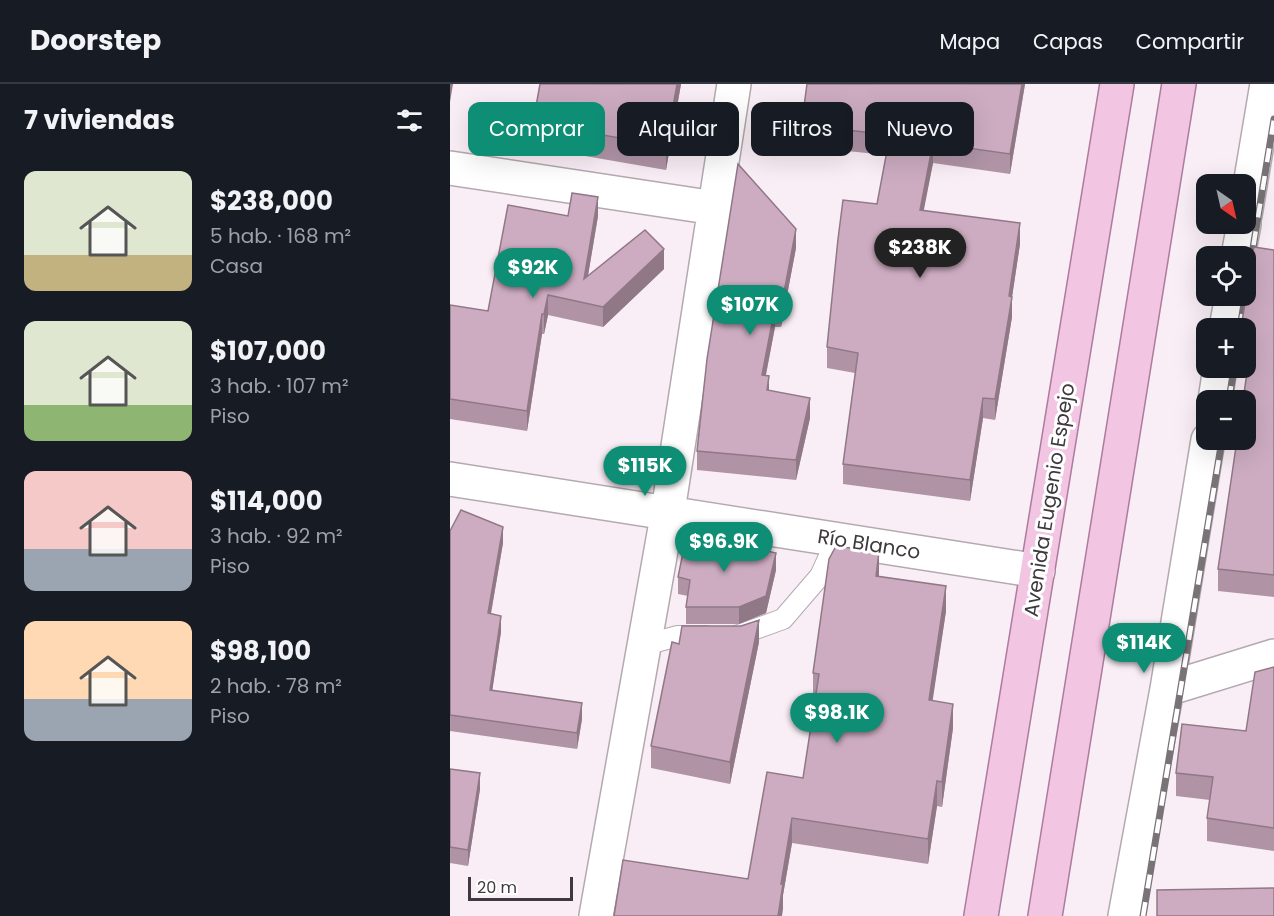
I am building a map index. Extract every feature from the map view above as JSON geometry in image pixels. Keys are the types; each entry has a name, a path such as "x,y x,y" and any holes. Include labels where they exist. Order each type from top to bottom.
{"main road":[{"name":"Avenida Eugenio Espejo","path":"981,916 1117,84"},
{"path":"1045,916 1179,84"}],"street":[{"path":"596,916 668,511 734,84"},
{"path":"1252,174 1267,84"},
{"path":"450,168 715,208"},
{"path":"1125,916 1167,689 1206,450"},
{"name":"Río Blanco","path":"450,479 668,511 1038,571"},
{"path":"1167,689 1274,656"}],"lane":[{"path":"644,645 678,636 741,636 783,619 820,576 837,539"}],"building":[{"path":"540,84 677,84 674,102 617,102 617,138 605,135 605,102 537,102"},
{"path":"807,84 1022,84 1010,154 974,149 974,102 865,102 865,132 853,131 853,102 805,102"},
{"path":"886,156 930,156 920,210 1020,223 1009,296 1012,297 995,399 983,398 970,480 843,464 858,353 827,347 843,200 877,204"},
{"path":"738,164 796,229 781,308 775,307 762,375 769,376 767,390 810,398 796,460 697,451 707,359"},
{"path":"572,193 598,197 584,279 645,230 664,249 603,307 548,295 544,314 542,314 527,411 450,399 450,305 488,311 508,205 568,216"},
{"path":"1256,247 1274,250 1274,575 1218,569 1236,450 1256,450 1256,390 1244,390 1246,378 1256,378 1256,318 1243,318 1245,306 1256,306"},
{"path":"461,510 503,527 488,613 501,616 490,690 582,703 577,733 450,715 450,531"},
{"path":"687,533 776,553 766,596 739,607 686,607 690,580 678,577"},
{"path":"836,546 879,552 876,576 946,586 929,700 953,704 942,782 937,781 928,839 792,818 778,916 614,916 623,860 748,879 767,772 803,778 819,674 813,673 829,559"},
{"path":"759,620 730,762 651,746 672,642 679,644 682,626 741,626"},
{"path":"1274,667 1274,828 1207,818 1213,777 1176,773 1182,724 1246,731 1255,672"},
{"path":"450,769 480,773 468,850 450,847"},
{"path":"1274,888 1274,916 1157,916 1157,890"}],"railway":[{"path":"1242,318 1274,119"},
{"path":"1231,390 1232,378"},
{"path":"1143,916 1220,450"}]}
